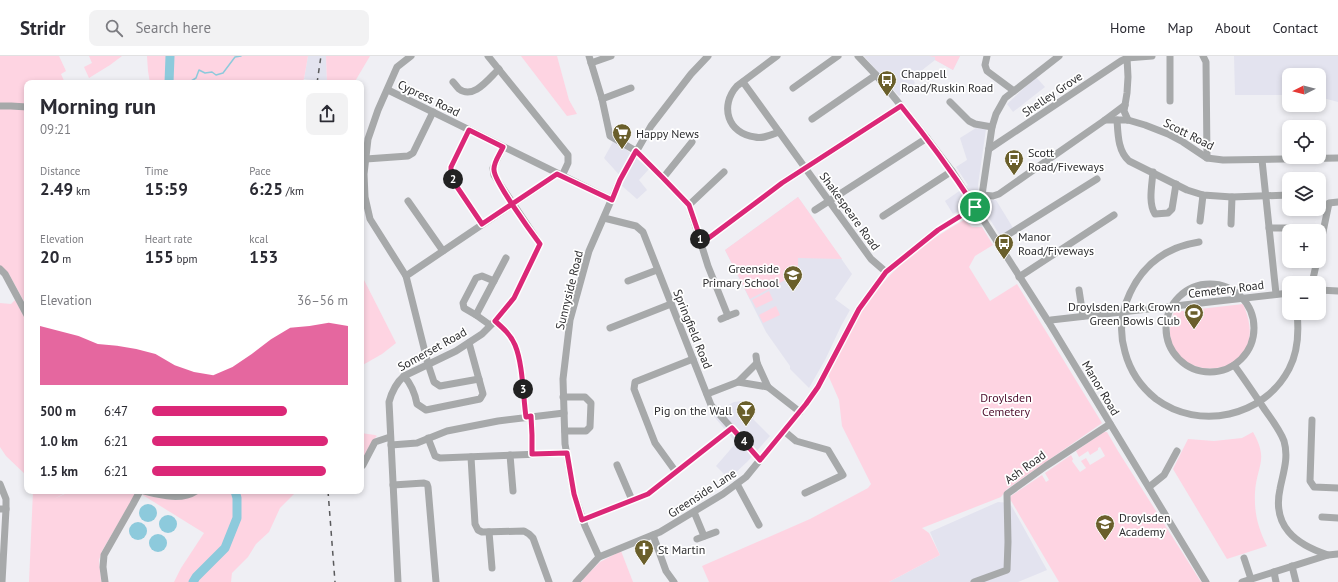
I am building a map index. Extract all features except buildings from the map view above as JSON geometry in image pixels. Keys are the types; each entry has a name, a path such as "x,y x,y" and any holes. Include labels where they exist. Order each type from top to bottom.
{"street":[{"path":"411,56 397,67 378,110 368,138 364,174 370,218 406,276 428,364 434,382 440,386 479,380"},
{"path":"406,276 512,204 560,175 568,163 568,155 488,56"},
{"path":"610,56 590,60 602,99 610,136 636,151 689,205 725,317 736,313"},
{"path":"777,56 732,91 727,104 728,116 734,128 745,135 756,138 779,132"},
{"path":"793,88 838,56"},
{"name":"Manor Road","path":"858,56 876,75 952,171 998,241 1206,582"},
{"path":"988,56 985,65 987,71 1014,92"},
{"name":"Greenside Lane","path":"576,582 599,557 660,532 723,494 746,477 800,412 818,387 859,309 886,272 938,230 975,207 982,195 992,127 996,114 1005,98 1059,56"},
{"name":"Shelley Grove","path":"989,149 1127,58 1152,56"},
{"path":"1170,56 1170,101"},
{"path":"1204,56 1206,62 1207,158"},
{"name":"Sunnyside Road","path":"599,557 582,520 574,494 567,453 563,380 570,320 589,251 620,180 651,126 704,57"},
{"path":"1127,58 1128,78 1124,111 1128,120"},
{"path":"453,82 460,90 468,92 476,90 499,69"},
{"path":"812,119 876,75"},
{"name":"Shakespeare Road","path":"743,82 871,259 886,272"},
{"path":"602,99 631,88"},
{"name":"Cypress Road","path":"388,90 612,200"},
{"path":"950,102 969,121 975,124 992,127"},
{"path":"982,195 993,196 999,194 1125,105"},
{"path":"0,106 24,107"},
{"path":"702,243 782,183 901,106"},
{"path":"366,159 408,156 413,153 433,112"},
{"name":"Scott Road","path":"1105,120 1128,120 1168,134 1207,158 1223,160 1338,158"},
{"path":"1118,120 1118,137 1125,157 1129,161 1187,190 1203,194 1232,197 1282,195"},
{"path":"469,130 451,167 451,178 482,224"},
{"path":"815,210 927,138"},
{"path":"663,178 692,142"},
{"name":"Somerset Road","path":"398,582 389,402 396,385 404,376 456,351 482,334 514,298 540,244 494,175 493,168 503,147"},
{"path":"1262,160 1276,294"},
{"path":"883,216 952,171"},
{"path":"689,205 724,172"},
{"path":"1153,172 1151,202 1155,214 1168,213 1172,209 1176,184"},
{"path":"998,241 1097,179"},
{"path":"1200,221 1203,194"},
{"path":"1231,224 1232,197"},
{"path":"408,201 443,251"},
{"path":"1325,224 1330,203 1338,202"},
{"path":"1019,277 1114,215"},
{"name":"Springfield Road","path":"604,218 636,226 643,232 711,405 760,460"},
{"path":"1270,228 1282,228"},
{"path":"1199,242 1185,244 1170,250 1147,267 1131,290 1122,312 1122,335 1128,364 1144,388 1161,402 1188,414 1218,417 1238,412 1259,401 1280,383 1289,369 1297,342 1298,320"},
{"path":"476,315 506,258"},
{"path":"0,269 5,274 24,309"},
{"path":"628,281 658,270"},
{"path":"494,281 482,276 476,278 463,303 464,308 506,331 515,345 520,363 532,435 532,454"},
{"path":"1213,284 1226,287 1243,298 1251,315 1253,331 1252,338 1246,352 1234,365 1221,372 1208,372 1191,367 1179,359 1170,347 1168,338 1168,323 1173,306 1184,293 1196,286 1213,284"},
{"path":"1079,290 1083,316"},
{"path":"1326,290 1338,291"},
{"name":"Cemetery Road","path":"1048,322 1051,320 1083,316 1282,294"},
{"path":"610,328 671,304"},
{"path":"404,376 410,383 415,394 417,404 426,410 480,399 483,394 469,343"},
{"path":"676,472 655,443 634,389 635,382 693,359"},
{"path":"738,382 756,359 768,387"},
{"path":"1234,365 1278,428 1285,448 1286,460 1278,503 1278,512 1281,520 1289,532 1296,538 1308,546 1328,555"},
{"path":"707,394 738,382 768,387 800,412"},
{"path":"563,397 585,397 591,403 590,427 586,431 565,431"},
{"path":"364,465 375,442 391,441 417,443 447,431 498,421 564,413"},
{"path":"1312,420 1310,481 1314,487 1338,488"},
{"name":"Ash Road","path":"974,582 1007,570 1007,494 1046,466 1110,424"},
{"path":"582,520 648,494 732,428"},
{"path":"784,431 796,441 828,450 842,475 805,493"},
{"path":"428,438 435,456 440,458 567,453"},
{"path":"1149,487 1164,475 1177,450"},
{"path":"510,455 513,491"},
{"path":"471,457 475,524 480,531 489,532 521,530 529,534 533,538 549,582"},
{"path":"617,465 632,500"},
{"path":"0,484 6,499 3,509 2,582"},
{"path":"392,486 427,484 436,582"},
{"path":"737,484 759,525"},
{"path":"105,582 103,567 104,555 138,494"},
{"path":"157,494 165,496 183,496 188,494"},
{"path":"694,512 704,536"},
{"path":"1322,517 1338,518"},
{"path":"489,532 492,568"},
{"path":"696,539 716,532"},
{"path":"653,535 666,571 674,582"},
{"path":"1242,582 1328,555 1338,554"},
{"path":"1244,558 1251,579"},
{"path":"1292,566 1296,582"},
{"path":"1274,572 1276,582"}],"shaded area":[{"path":"308,56 326,56 327,80 304,79"},
{"path":"864,56 960,56 953,70 935,60 912,78 915,83 899,96"},
{"path":"1234,56 1338,56 1338,102 1326,99 1326,68 1282,68 1282,95 1235,95"},
{"path":"1036,77 1045,87 1013,112 1007,104"},
{"path":"976,128 986,129 978,185 979,195 989,200 996,200 1013,228 1001,237 984,210 977,207 968,206 953,214 945,201 968,185 956,167 967,160 960,138"},
{"path":"613,142 623,147 649,169 639,180 647,190 637,199 621,185 623,179 604,158"},
{"name":"Greenside Primary School","path":"798,197 852,274 835,299 850,310 809,388 790,369 790,366 766,332 725,250"},
{"path":"741,401 751,404 755,408 756,413 753,419 770,436 748,461 729,479 716,466 736,443 712,414 734,402"},
{"path":"998,502 1010,503 1047,570 1018,582 889,582 940,555 930,532"}],"green space":[{"path":"0,56 59,56 66,71 61,74 64,80 24,80 24,106 0,105"},
{"path":"89,56 122,56 89,78 84,67 92,63"},
{"path":"147,56 308,56 303,80 150,80"},
{"path":"326,56 370,56 356,80 327,80"},
{"path":"521,56 557,56 569,100 577,114 567,116"},
{"path":"929,56 960,56 953,70 935,60 935,57"},
{"path":"0,108 24,109 24,302 9,274 0,266"},
{"path":"798,197 842,259 798,258 798,273 750,299 725,250"},
{"name":"Droylsden Cemetery","path":"964,220 972,227 982,227 993,245 975,256 969,267 990,301 1017,284 1102,423 1007,489 1001,497 922,528 929,533 940,555 889,582 709,582 702,566 810,519 868,488 871,484 842,426 839,400 828,375 861,313 886,279 922,247"},
{"path":"364,280 396,343 382,354 364,364"},
{"path":"1206,287 1219,288 1233,294 1207,297"},
{"path":"769,291 773,300 756,308 752,300"},
{"path":"15,300 24,316 24,473 6,456 0,447 0,303 11,304"},
{"path":"1243,304 1250,332 1244,352 1230,364 1212,368 1193,365 1178,354 1170,337 1174,312"},
{"path":"776,306 780,315 763,323 759,315"},
{"name":"Droylsden Academy","path":"1104,432 1107,432 1201,582 1059,582 1010,499 1011,496 1042,475 1046,482 1049,480 1045,473 1071,455 1073,459 1072,461 1080,472 1086,468 1081,461 1086,458 1090,465 1105,456 1100,447 1090,455 1088,451 1079,457 1076,451"},
{"path":"1253,432 1258,442 1261,456 1255,492 1256,514 1261,533 1267,546 1227,559 1173,469 1188,439 1214,441 1242,438"},
{"path":"364,433 377,436 373,440 364,459"},
{"path":"33,494 63,494 54,499 65,494 135,494 102,551 99,560 101,582 29,582"},
{"path":"141,494 172,499 187,498 194,495 294,494 280,508 269,532 256,544 248,557 232,573 231,582 174,582 181,568 204,533"},
{"path":"621,551 633,582 582,582 583,579 600,562"}],"water":[{"path":"144,504 152,504 157,509 155,520 152,522 144,522 139,517 139,509"},
{"path":"164,515 172,515 177,520 175,531 172,533 164,533 159,528 159,520"},
{"path":"134,522 142,522 147,527 145,538 142,540 134,540 129,535 129,527"},
{"path":"154,534 162,534 167,539 165,550 162,552 154,552 149,547 149,539"}],"waterway":[{"path":"169,80 170,56"},
{"path":"193,80 196,78 199,70 205,73 212,72 216,75 223,73 235,57 241,56"},
{"path":"193,582 196,577 225,548 237,518 236,494"}],"railway":[{"path":"317,80 321,56"},
{"path":"328,494 335,582"}],"place":[{"name":"Chappell Road/Ruskin Road","path":"887,97"},
{"name":"Happy News","path":"622,150"},
{"name":"Scott Road/Fiveways","path":"1014,176"},
{"name":"Manor Road/Fiveways","path":"1004,260"},
{"name":"Greenside Primary School","path":"793,292"},
{"name":"Droylsden Park Crown Green Bowls Club","path":"1194,330"},
{"name":"Pig on the Wall","path":"746,427"},
{"name":"Droylsden Academy","path":"1105,541"},
{"name":"St Martin","path":"644,566"}],"route":[{"path":"975,207 938,230 886,272 859,309 818,387 760,460 732,428 648,494 582,520 574,494 567,453 532,454 531,416 526,417 520,363 515,345 506,331 495,321 514,298 540,244 512,204 494,175 493,168 503,147 469,130 451,167 451,178 482,224 512,204 557,174 612,200 620,180 636,151 689,205 702,243 782,183 901,106 952,171 975,207"}]}
